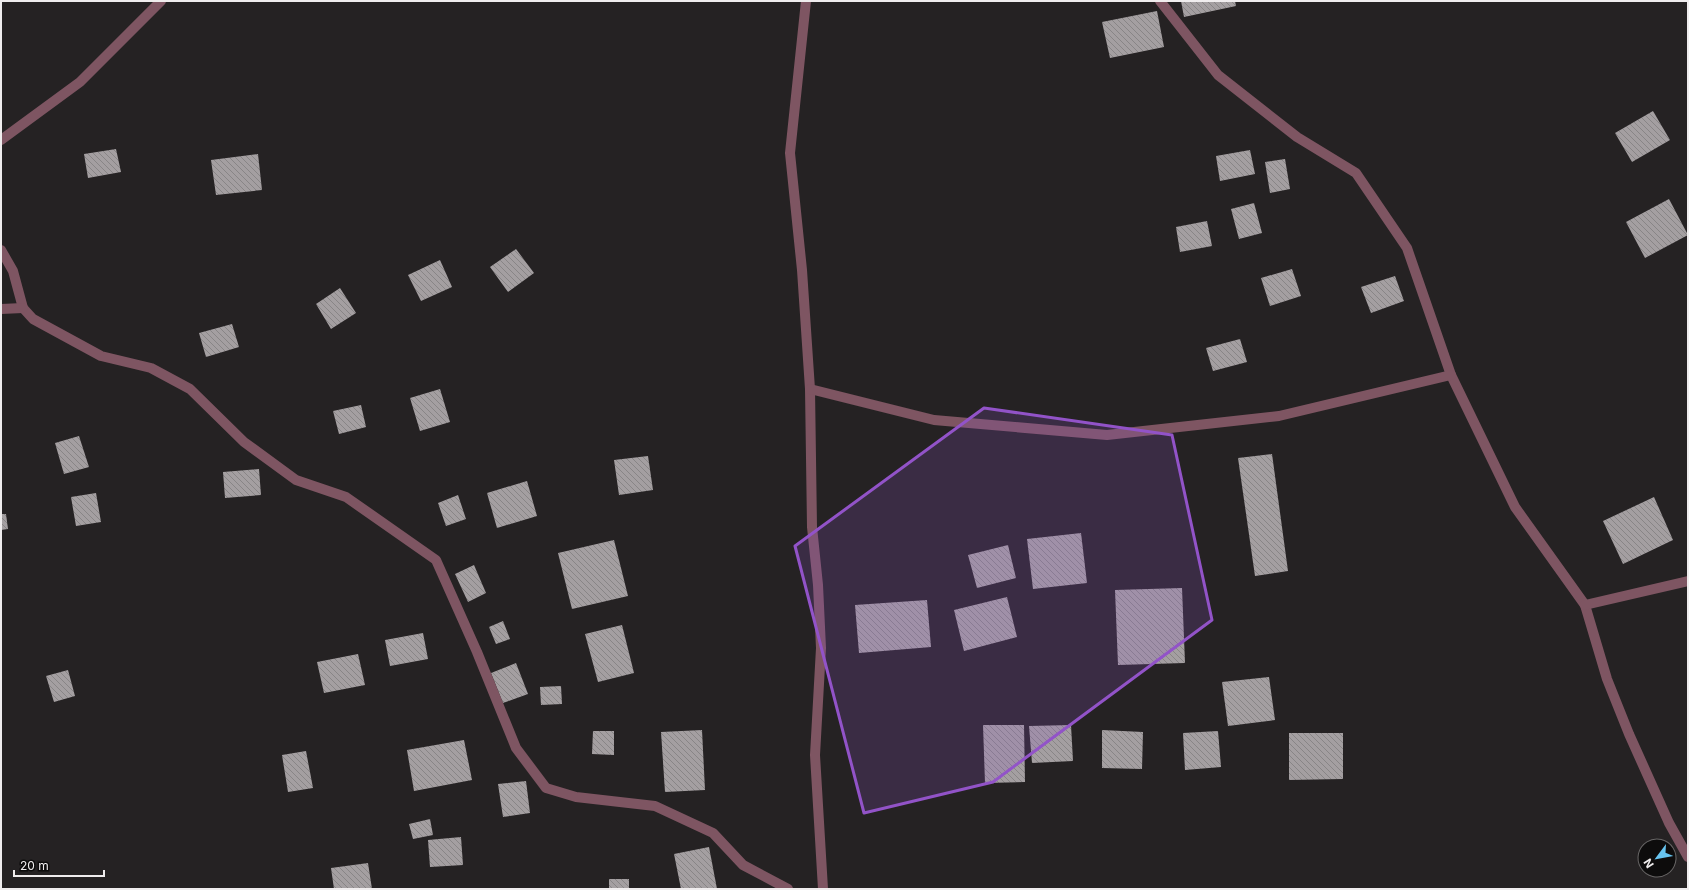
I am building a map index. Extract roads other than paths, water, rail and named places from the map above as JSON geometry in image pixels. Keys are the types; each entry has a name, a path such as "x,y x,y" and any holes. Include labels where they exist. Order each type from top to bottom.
{"street":[{"path":"806,1 790,153 802,270 810,390 812,527 818,585 821,648 815,755 826,887"},
{"path":"1160,1 1218,75 1297,137 1356,173 1407,248 1451,374 1515,507 1585,605 1607,679 1629,734 1669,823 1688,857"},
{"path":"1,140 80,82 158,3"},
{"path":"1,250 13,271 23,308 32,319 101,356 151,368 190,389 244,442 296,480 346,497 436,560 477,652 516,748 546,788 576,797 655,806 713,833 743,865 788,889"},
{"path":"1,309 23,308"},
{"path":"810,390 934,420 1107,435 1279,416 1451,374"},
{"path":"1585,605 1688,581"}]}
